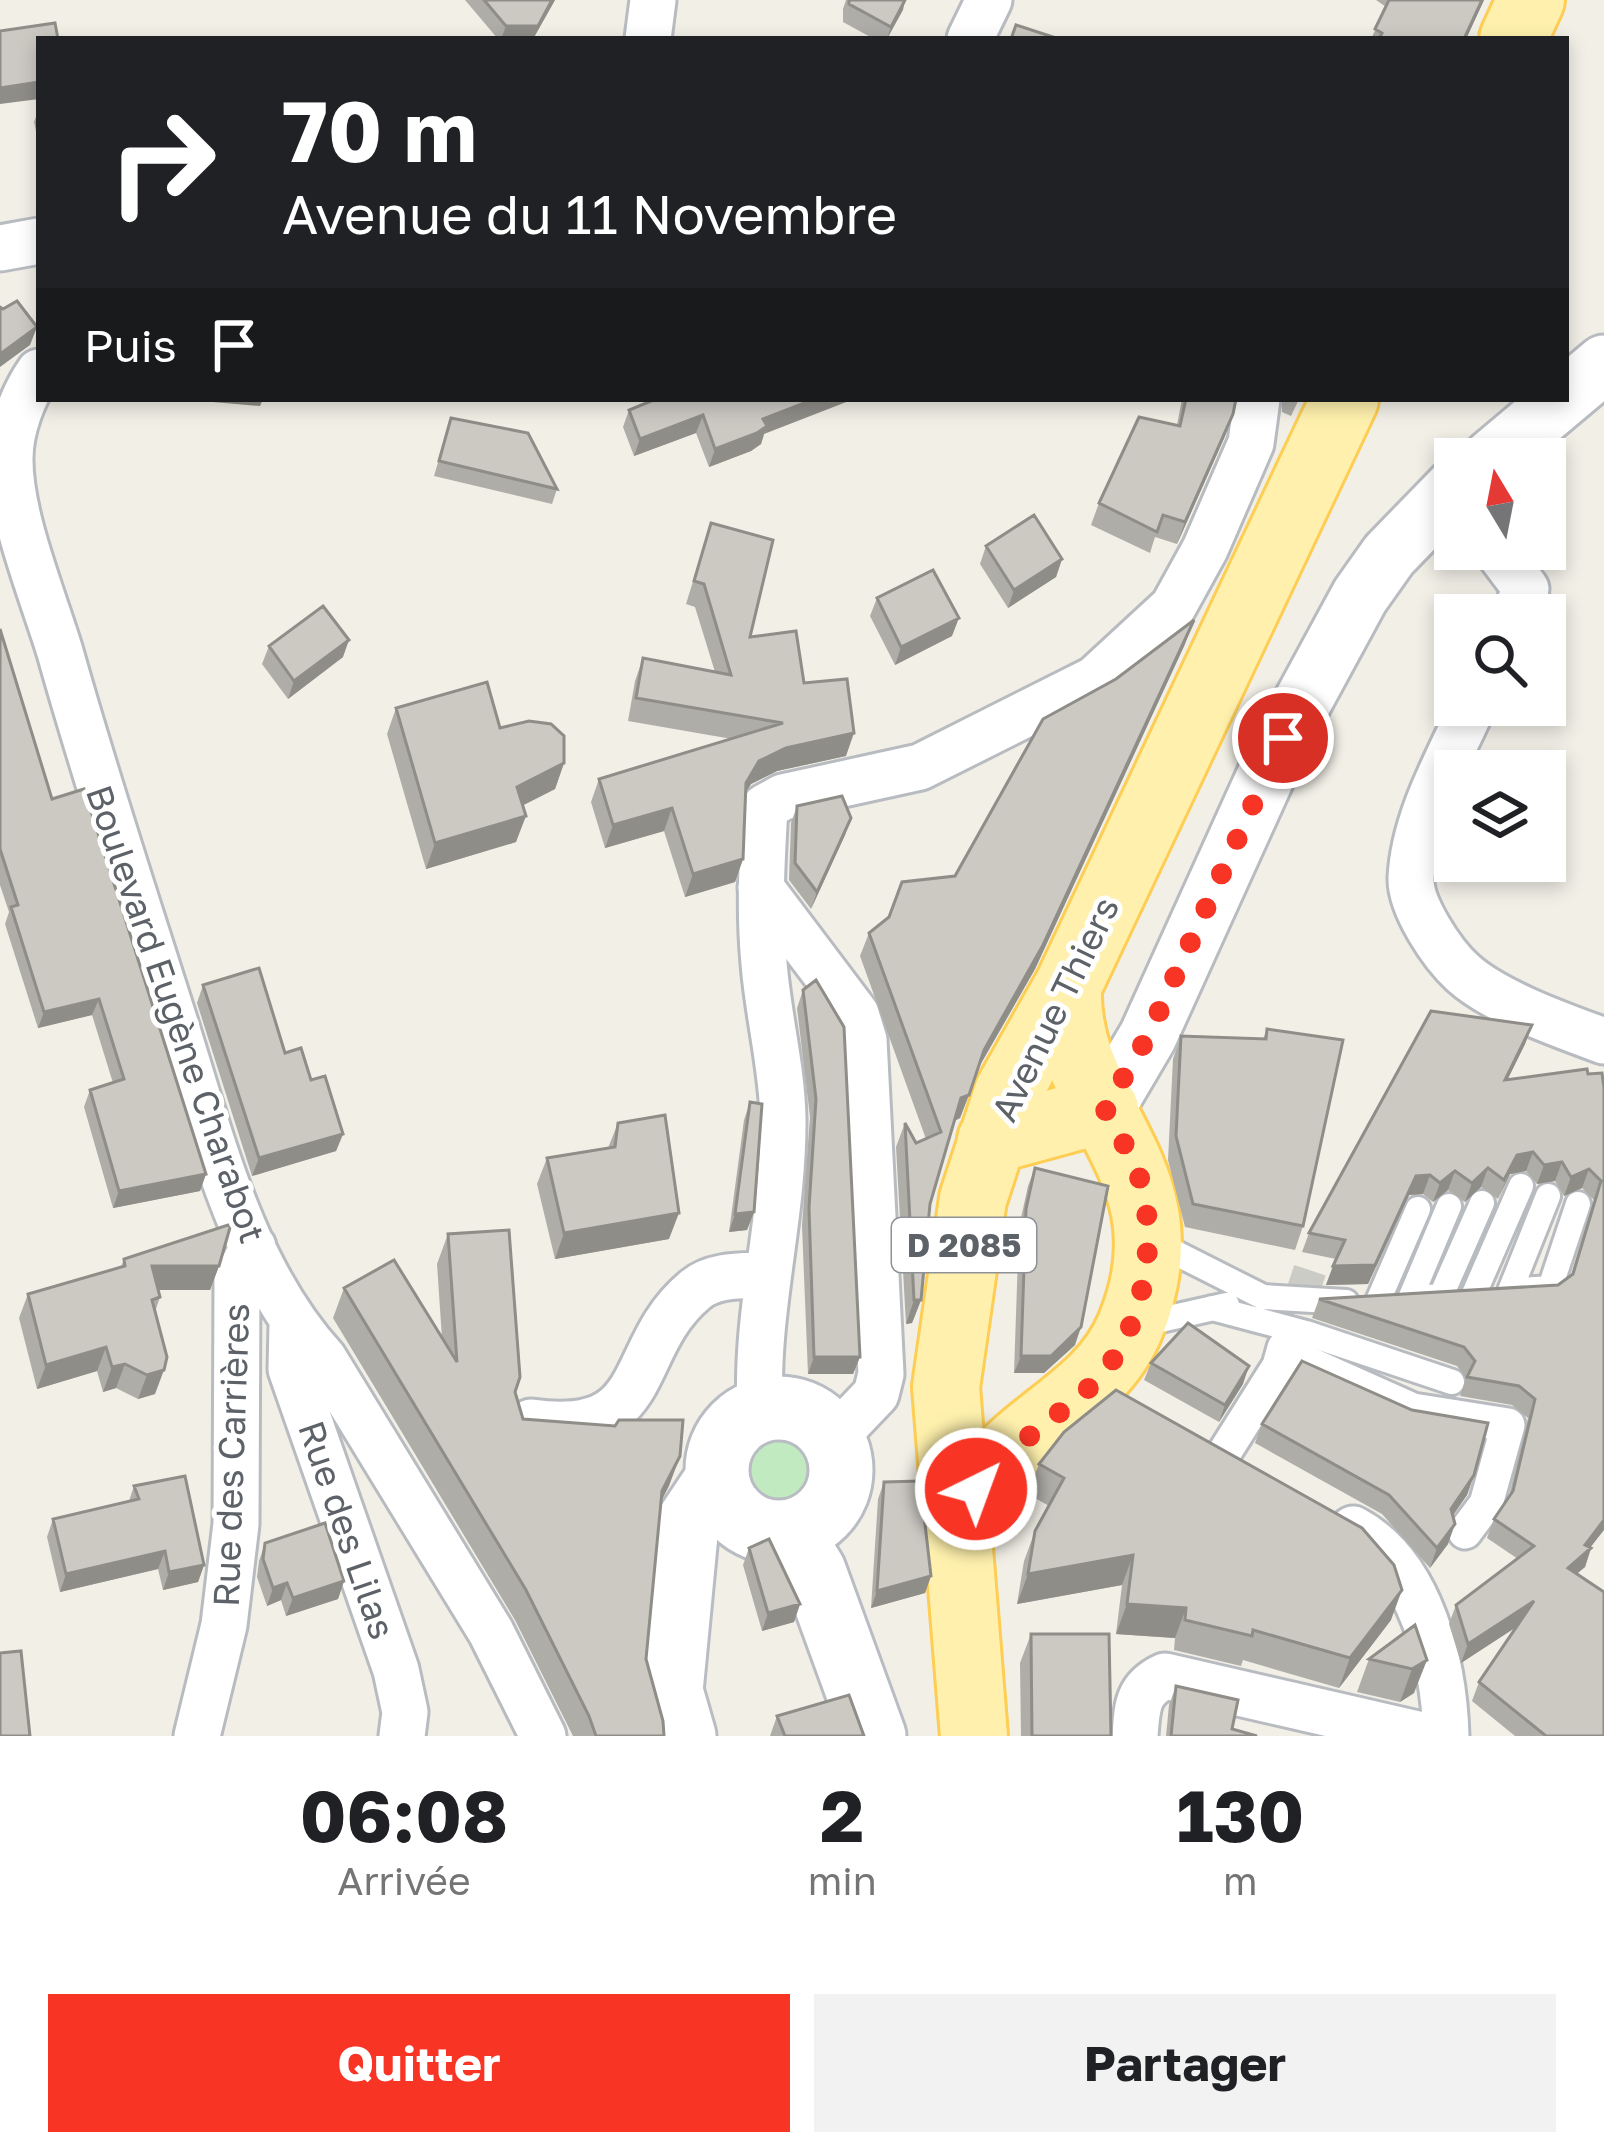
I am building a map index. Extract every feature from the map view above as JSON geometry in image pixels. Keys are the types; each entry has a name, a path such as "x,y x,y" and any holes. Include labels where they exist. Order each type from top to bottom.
{"main road":[{"path":"1514,36 1531,0"},
{"name":"Avenue Thiers","path":"974,1736 961,1528 949,1452 950,1354 962,1256 991,1140 1008,1092 1068,986 1344,402"},
{"name":"D 2085","path":"961,1528 976,1489 996,1462 1040,1424 1112,1394 1130,1327 1147,1238 1138,1175 1069,1033 1068,986"},
{"path":"991,1140 1105,1109"},
{"path":"950,1354 974,1396 989,1407 1040,1424"},
{"path":"684,1736 671,1691 687,1524 717,1479 723,1444 733,1429 760,1410 803,1413 836,1464 839,1633"},
{"path":"684,1736 712,1580 726,1552 820,1518 836,1464"},
{"path":"717,1479 736,1515 775,1531 814,1571 874,1736"}],"street":[{"path":"648,36 653,0"},
{"path":"971,36 989,0"},
{"path":"0,248 36,242"},
{"path":"1569,393 1604,364"},
{"name":"Boulevard Eugène Charabot","path":"36,376 26,391 10,457 16,502 120,856 253,1246 292,1324 324,1359 491,1632 543,1736"},
{"path":"760,1410 766,1275 780,1217 783,1114 764,964 765,807 782,797 920,767 1095,679 1173,607 1205,549 1251,443 1257,402"},
{"path":"1516,438 1559,402"},
{"path":"1105,1109 1148,1036 1283,738 1360,596 1389,555 1434,509"},
{"path":"1464,726 1424,815 1411,881 1421,915 1463,973 1554,1022 1604,1041"},
{"path":"761,888 856,1014 866,1054 880,1374 876,1394 836,1464"},
{"name":"Rue des Carrières","path":"196,1736 227,1605 236,1524 237,1278 253,1246"},
{"path":"531,1422 563,1426 596,1422 621,1405 695,1289 721,1278 766,1275"},
{"name":"Rue des Lilas","path":"292,1324 291,1370 396,1670 405,1712 402,1736"},
{"path":"1263,1481 1203,1448 1283,1350 1413,1410 1508,1424 1486,1504 1466,1532"},
{"path":"1305,1503 1368,1537 1407,1581 1445,1700 1446,1736"},
{"path":"1135,1736 1139,1696 1165,1676 1426,1736"}],"lane":[{"path":"1474,1294 1521,1186"},
{"path":"1510,1291 1549,1196"},
{"path":"1441,1296 1482,1203"},
{"path":"1130,1327 1263,1297 1410,1299 1550,1288 1578,1204"},
{"path":"1410,1299 1449,1206"},
{"path":"1378,1300 1418,1209"},
{"path":"1147,1238 1263,1297"},
{"path":"1212,1308 1452,1382"}],"green space":[{"path":"780,1432 808,1443 819,1471 808,1499 780,1510 752,1499 741,1471 752,1443"}],"building":[{"path":"484,0 552,0 538,26 506,26"},
{"path":"849,0 905,0 891,27"},
{"path":"1389,0 1482,0 1465,36 1380,36 1375,29"},
{"path":"55,23 57,36 36,36 36,82 0,88 0,31"},
{"path":"1016,25 1050,36 1012,36"},
{"path":"17,301 36,328 0,354 0,307"},
{"path":"649,402 807,402 763,419 767,426 757,433 715,449 703,415 640,439 629,410"},
{"path":"1185,402 1235,402 1185,522 1163,515 1157,532 1099,503 1139,417 1180,426"},
{"path":"451,418 528,433 557,489 439,461"},
{"path":"1034,515 1062,559 1014,590 986,546"},
{"path":"711,523 773,540 750,637 796,631 804,683 847,679 854,733 786,748 759,761 746,783 743,859 693,874 672,808 613,825 599,779 783,723 636,698 643,658 731,675 704,584 694,581"},
{"path":"933,570 959,618 901,647 877,598"},
{"path":"323,606 349,640 294,681 269,646"},
{"path":"1194,620 1043,945 984,1050 969,1095 961,1098 930,1204 921,1300 914,1300 905,1123 916,1143 941,1132 869,933 889,917 902,882 955,876 1043,719 1116,679"},
{"path":"0,629 52,799 84,789 206,1174 119,1191 90,1090 124,1079 99,999 44,1012 11,907 18,905 0,849"},
{"path":"487,682 500,728 529,721 551,724 564,736 564,763 517,787 526,816 435,843 396,708"},
{"path":"842,796 851,818 817,892 795,863 797,806"},
{"path":"259,968 285,1053 301,1048 311,1080 325,1076 343,1134 259,1158 203,985"},
{"path":"816,980 844,1027 860,1357 814,1357 809,1208 816,1099 803,990"},
{"path":"1431,1011 1532,1025 1505,1080 1587,1069 1588,1074 1602,1073 1604,1520 1585,1545 1591,1548 1568,1568 1604,1592 1604,1736 1546,1736 1479,1682 1534,1601 1468,1644 1456,1605 1534,1546 1494,1519 1513,1491 1535,1399 1519,1386 1467,1377 1475,1361 1464,1347 1319,1299 1558,1285 1573,1274 1601,1181 1589,1169 1571,1177 1562,1162 1544,1165 1533,1152 1517,1155 1504,1180 1488,1168 1472,1183 1455,1171 1440,1183 1430,1175 1416,1176 1375,1265 1333,1266 1345,1240 1309,1233"},
{"path":"1267,1029 1343,1040 1303,1226 1193,1204 1176,1136 1181,1036 1266,1039"},
{"path":"750,1102 762,1104 754,1212 735,1214"},
{"path":"665,1115 679,1213 564,1233 547,1158 615,1147 618,1123"},
{"path":"1035,1168 1108,1186 1081,1327 1051,1356 1021,1356 1026,1209"},
{"path":"231,1224 219,1266 152,1266 160,1297 152,1300 167,1357 164,1370 147,1375 125,1364 112,1367 106,1347 46,1365 28,1294 125,1266 124,1259"},
{"path":"509,1230 520,1377 515,1392 523,1419 615,1426 619,1420 683,1420 680,1456 662,1491 646,1659 664,1736 596,1736 526,1590 344,1288 394,1260 457,1362 448,1234"},
{"path":"1188,1323 1249,1366 1225,1405 1151,1363"},
{"path":"1302,1361 1412,1410 1488,1423 1474,1475 1451,1509 1455,1524 1437,1548 1389,1495 1262,1424"},
{"path":"1116,1390 1362,1528 1394,1565 1402,1590 1350,1658 1253,1630 1252,1636 1185,1620 1186,1608 1127,1604 1133,1555 1028,1574 1035,1531 1064,1478 1039,1464 1064,1432"},
{"path":"185,1476 204,1565 169,1572 165,1551 66,1574 53,1519 139,1499 134,1486"},
{"path":"920,1481 931,1576 877,1591 884,1482"},
{"path":"325,1523 344,1581 293,1598 287,1583 273,1588 263,1559 265,1543"},
{"path":"769,1539 800,1604 768,1613 749,1548"},
{"path":"1415,1625 1427,1660 1412,1669 1369,1659"},
{"path":"1031,1634 1109,1634 1111,1736 1032,1736"},
{"path":"21,1651 30,1736 0,1736 0,1653"},
{"path":"1176,1686 1238,1700 1232,1729 1257,1736 1171,1736"},
{"path":"849,1695 864,1736 785,1736 777,1716"}],"tunnel":[{"path":"1284,1348 1315,1255"}],"route":[{"path":"976,1489 996,1462 1094,1383 1130,1327 1145,1267 1145,1210 1138,1175 1105,1109 1148,1036 1283,738"}]}
